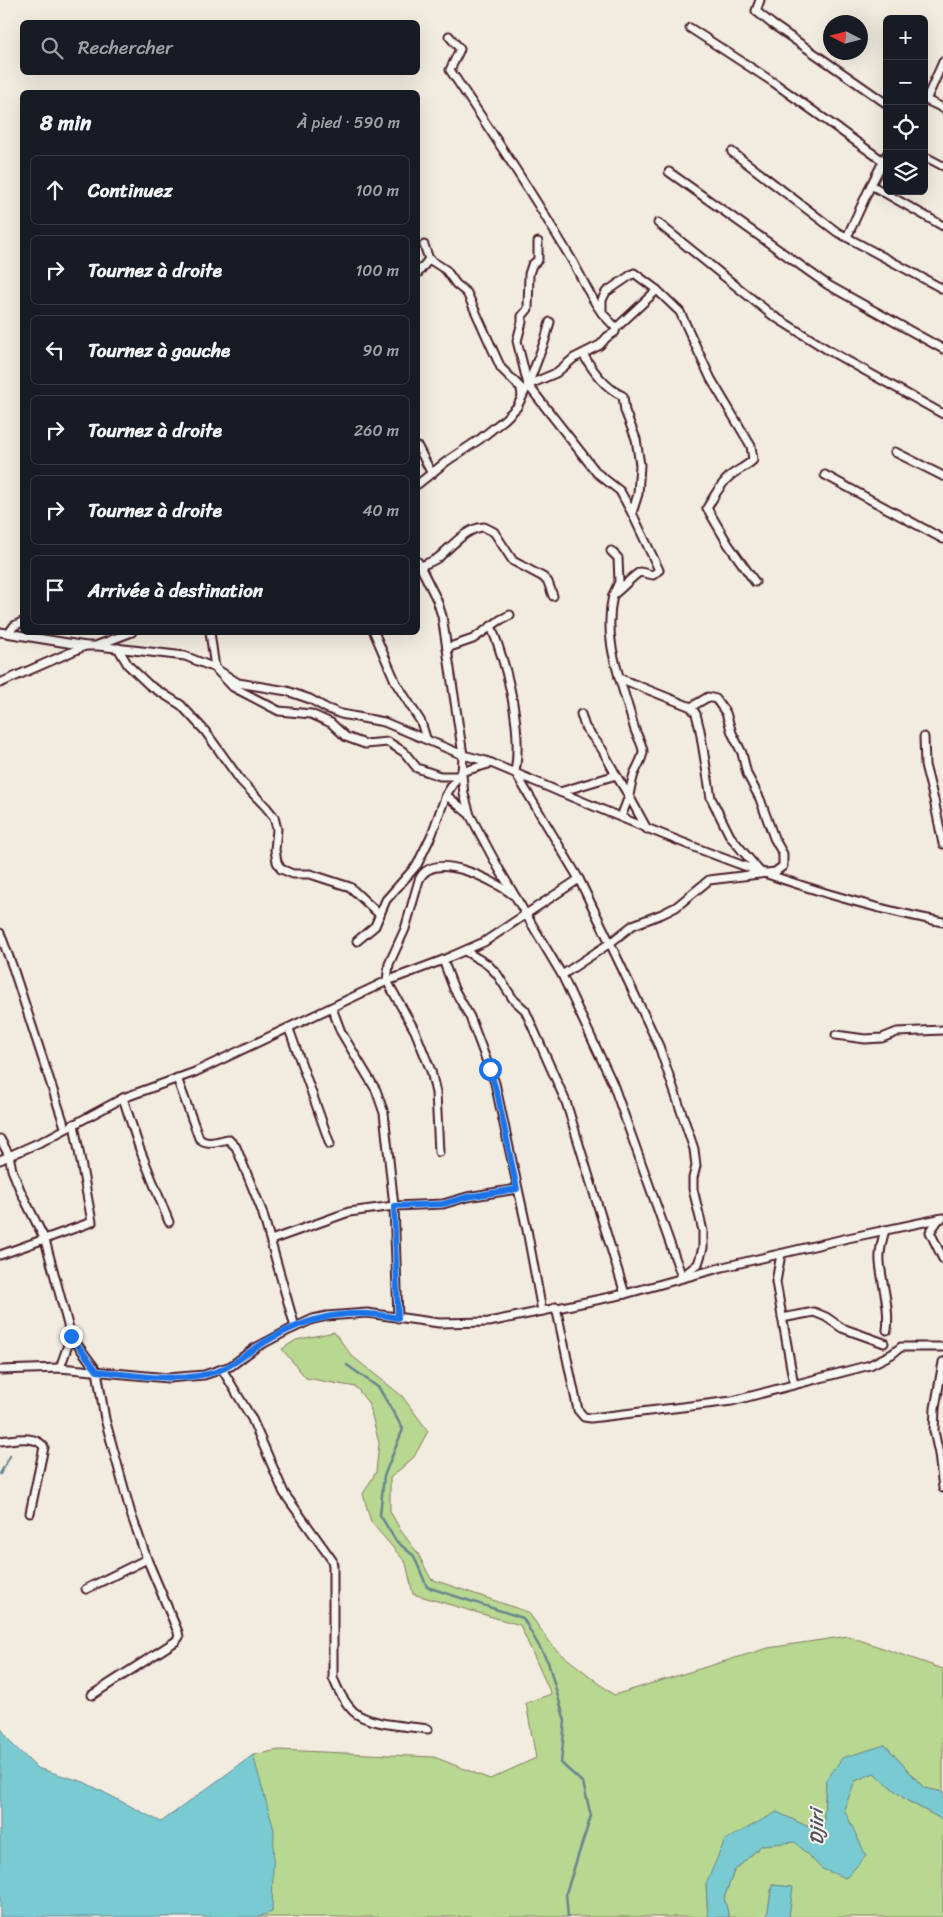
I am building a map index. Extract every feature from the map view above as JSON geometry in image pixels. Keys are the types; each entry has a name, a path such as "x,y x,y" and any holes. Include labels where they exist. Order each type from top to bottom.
{"street":[{"path":"760,0 756,11 883,101"},
{"path":"690,28 883,156"},
{"path":"449,36 460,49 450,70 514,164 570,256 593,302 616,328"},
{"path":"928,93 943,62"},
{"path":"928,100 943,108"},
{"path":"732,152 837,232 943,289"},
{"path":"928,158 943,166"},
{"path":"847,238 883,161"},
{"path":"669,172 828,285 943,349"},
{"path":"871,185 943,226"},
{"path":"658,223 772,315 828,350 943,414"},
{"path":"538,242 538,260 532,265 530,274 528,309 522,316 517,341 528,385 597,473 620,491 659,570 653,575 640,572 630,578 613,595"},
{"path":"424,244 429,258 446,270 456,284 467,293 501,368 521,388 522,399"},
{"path":"420,270 429,258"},
{"path":"602,313 602,300 606,292 634,274 657,290 680,312 711,379 751,446 753,460 745,468 730,476 707,508 728,544 755,582"},
{"path":"528,385 556,373 582,354 600,345 657,290"},
{"path":"420,483 447,461 480,440 505,419 522,399 550,322"},
{"path":"582,354 611,391 623,396 625,411 636,439 640,465 638,494 632,513"},
{"path":"420,450 432,474"},
{"path":"895,452 943,476"},
{"path":"825,474 943,539"},
{"path":"420,564 438,558 462,537 484,527 494,532 513,561 548,582 553,596"},
{"path":"611,551 618,558 619,582 613,595 608,628 619,678 643,753 634,774 622,817"},
{"path":"420,566 442,616 463,755 460,774 470,815 499,869 562,975 621,1104 682,1277"},
{"path":"447,648 473,639 510,615"},
{"path":"9,633 14,626 20,623"},
{"path":"491,626 504,663 514,712 518,756 514,772 579,879 610,943 659,1046 694,1149 696,1166 693,1189 703,1231 704,1248 698,1264 682,1277"},
{"path":"0,632 38,640 186,656 215,668 238,683 287,691 341,714 384,722 463,755 492,763 622,817 647,830 761,874 892,912 943,922"},
{"path":"98,646 125,635"},
{"path":"210,635 215,668 233,687 279,711 310,714 331,723 346,737 364,744 388,742 404,752 417,768 440,776 460,774 492,763"},
{"path":"375,635 396,683 421,722 426,738"},
{"path":"0,683 86,646"},
{"path":"118,648 128,665 149,685 181,705 199,724 241,781 274,817 277,830 275,850 280,868 293,874 310,874 350,887 380,916"},
{"path":"619,678 691,707 696,714 700,730 711,798 730,836 761,874"},
{"path":"562,975 610,943 633,924 676,908 709,880 775,872 782,866 783,854 774,838 760,799 747,774 742,753 726,713 716,699 708,696 691,707"},
{"path":"581,714 586,727 602,749 647,830"},
{"path":"924,737 925,765 943,844"},
{"path":"357,942 375,926 386,900 417,865 432,834 446,795 460,774"},
{"path":"560,792 616,776"},
{"path":"446,795 470,815"},
{"path":"439,1152 436,1093 431,1071 415,1031 387,981 389,964 405,929 421,875 435,868 442,867 469,871 495,882 519,900"},
{"path":"0,1160 44,1140 65,1127 123,1098 177,1078 289,1028 387,981 465,951 490,938 579,879"},
{"path":"0,933 65,1127"},
{"path":"465,951 487,964 497,974 513,999 526,1010 566,1102 625,1294"},
{"path":"443,960 454,989 470,1017 495,1083 527,1230 542,1311"},
{"path":"332,1008 341,1032 381,1101 387,1132 394,1206 398,1318"},
{"path":"289,1028 330,1144"},
{"path":"836,1035 865,1040 882,1038 897,1032 943,1030"},
{"path":"177,1078 199,1138 206,1143 228,1139 236,1146 259,1203 295,1327"},
{"path":"123,1098 139,1147 169,1222"},
{"path":"0,1255 92,1222 74,1124"},
{"path":"0,1138 9,1155 12,1170 21,1192 45,1240 71,1336 97,1371 110,1442 131,1514 179,1637 176,1641 92,1695"},
{"path":"271,1240 344,1214 394,1206 443,1204 467,1197 517,1189"},
{"path":"0,1370 60,1368 168,1378 204,1375 231,1366 268,1340 313,1319 346,1313 367,1313 431,1322 464,1324 489,1322 625,1294 682,1277 941,1218"},
{"path":"941,1218 930,1232 943,1259"},
{"path":"885,1230 880,1247 880,1261 888,1318 887,1330"},
{"path":"781,1254 776,1278 794,1385"},
{"path":"556,1307 578,1410 584,1416 591,1418 732,1401 870,1365 892,1354 901,1347 943,1347"},
{"path":"782,1318 814,1312 826,1317 842,1328 884,1343"},
{"path":"60,1368 71,1336"},
{"path":"943,1362 935,1408 934,1431 943,1488"},
{"path":"222,1370 252,1419 284,1493 332,1560 333,1678 335,1684 352,1711 358,1715 367,1719 428,1729"},
{"path":"0,1441 37,1440 44,1447 30,1513"},
{"path":"86,1589 147,1559"}],"green space":[{"path":"334,1332 352,1356 402,1396 428,1431 414,1457 390,1478 390,1511 401,1531 417,1552 431,1579 528,1612 555,1649 614,1695 768,1648 848,1636 943,1669 943,1792 924,1788 885,1745 826,1781 823,1834 777,1812 706,1884 708,1917 258,1917 272,1911 253,1755 279,1750 434,1757 490,1779 536,1758 526,1703 551,1694 520,1625 413,1594 406,1563 371,1522 363,1494 376,1472 379,1443 369,1404 356,1387 306,1378 282,1349 296,1340"},
{"path":"874,1773 906,1800 943,1820 943,1917 789,1917 792,1887 772,1885 767,1917 729,1917 724,1898 734,1871 762,1845 795,1841 822,1869 865,1855 844,1810 855,1781"}],"water":[{"path":"0,1727 12,1744 37,1768 84,1782 161,1822 253,1755 274,1830 272,1912 258,1917 0,1917"},
{"path":"885,1745 924,1788 943,1792 943,1820 906,1800 874,1773 855,1781 844,1809 866,1856 846,1878 822,1869 795,1842 762,1845 734,1871 724,1898 729,1917 708,1917 706,1884 725,1840 777,1812 823,1834 826,1781 842,1758"},
{"path":"772,1885 793,1887 789,1917 767,1917"}],"waterway":[{"path":"347,1365 379,1388 403,1429 384,1476 380,1515 396,1541 414,1556 427,1587 523,1618 548,1662 565,1721 561,1763 583,1783 591,1816 566,1893 568,1917"},
{"path":"0,1474 10,1456"}],"route":[{"path":"71,1336 97,1371 168,1378 189,1377 204,1375 231,1366 268,1340 313,1319 346,1313 367,1313 398,1318 394,1206 452,1203 467,1197 517,1189 495,1083 490,1069"}],"water label":[{"name":"Djiri","path":"816,1827"}]}
